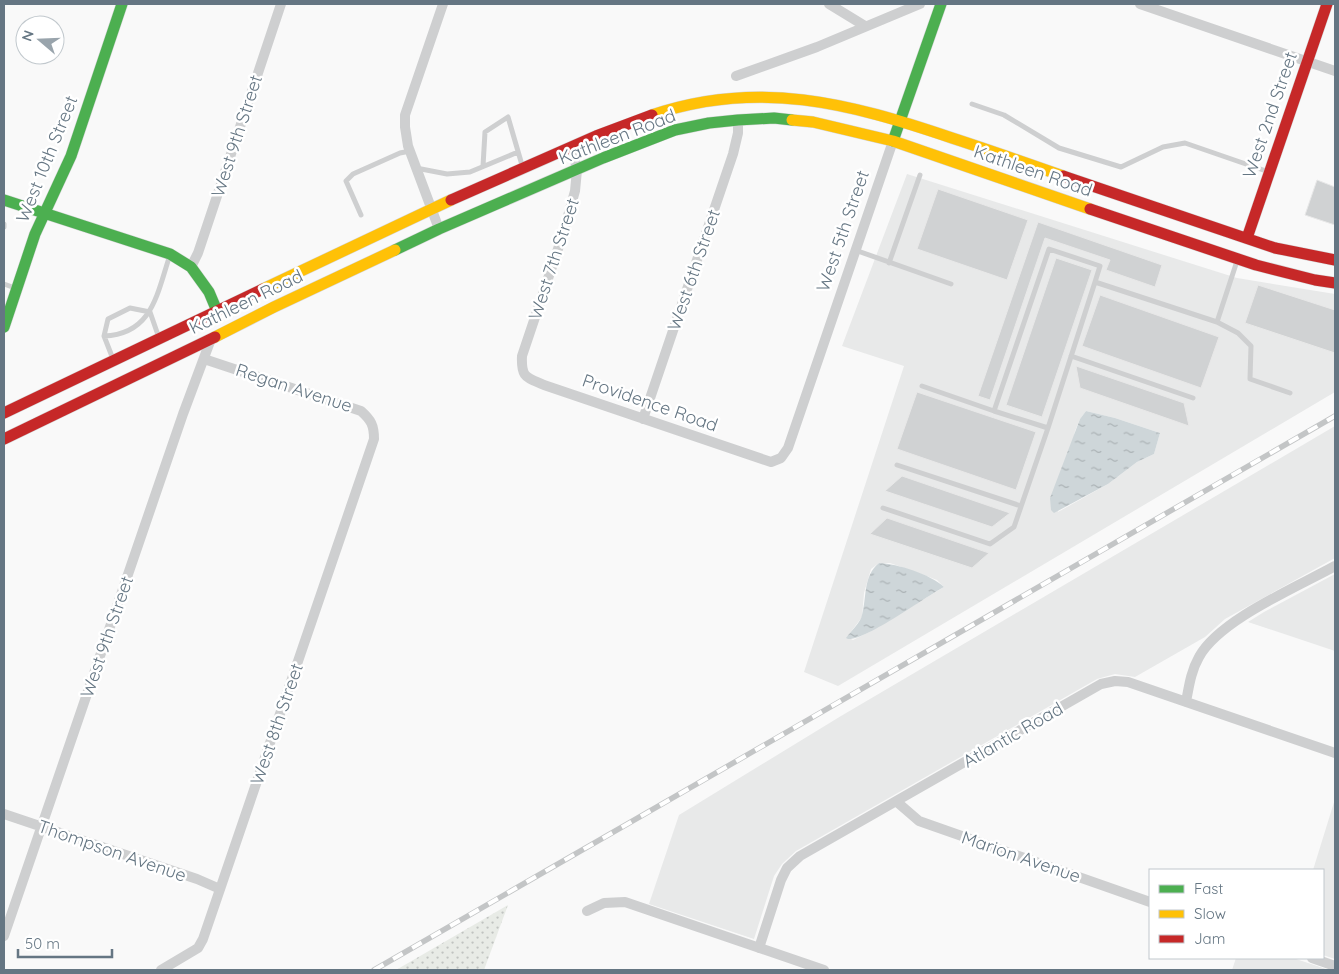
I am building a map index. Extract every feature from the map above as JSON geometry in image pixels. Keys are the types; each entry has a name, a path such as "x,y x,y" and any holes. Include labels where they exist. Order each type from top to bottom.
{"main road":[{"name":"West 10th Street","path":"4,326 35,234 71,156 122,4"},
{"name":"West 5th Street","path":"892,141 941,4"},
{"name":"West 2nd Street","path":"1247,238 1327,4"},
{"name":"Kathleen Road","path":"4,413 113,359 431,209 474,184 523,168 633,120 708,100 738,96 766,96 833,102 900,120 1275,248 1335,260"},
{"name":"Kathleen Road","path":"4,439 439,229 675,130 709,123 774,118 813,122 892,141 1238,258 1282,272 1335,283"},
{"path":"4,200 170,254 191,266 209,292 217,311"},
{"path":"1154,231 1181,231 1220,243 1231,243 1247,238"},
{"path":"1238,258 1255,255 1262,256 1294,265 1335,273"},
{"path":"211,339 215,327 224,317 302,280 311,266"}],"street":[{"name":"West 9th Street","path":"191,266 198,253 281,4"},
{"path":"439,229 410,151 405,127 405,115 443,4"},
{"path":"829,4 865,26"},
{"path":"736,76 818,47 920,4"},
{"path":"1140,4 1335,70"},
{"name":"West 6th Street","path":"643,419 733,154 738,133 738,120"},
{"name":"West 5th Street","path":"771,462 781,458 788,448 892,141"},
{"name":"West 7th Street","path":"522,369 522,356 562,238 575,192 577,170 572,147"},
{"name":"West 9th Street","path":"4,936 211,339"},
{"name":"Regan Avenue","path":"204,359 361,411 370,418 374,427 374,439 367,459"},
{"name":"Providence Road","path":"522,369 527,377 544,385 771,462"},
{"name":"West 8th Street","path":"161,970 198,948 204,939 367,459"},
{"path":"1186,702 1192,673 1200,656 1230,624 1335,566"},
{"name":"Atlantic Road","path":"758,948 781,880 787,868 800,856 1101,684 1115,681 1128,682 1335,753"},
{"name":"Marion Avenue","path":"897,802 919,821 1149,902"},
{"name":"Thompson Avenue","path":"4,814 197,879 220,889"},
{"path":"587,910 604,903 625,902 824,970"},
{"path":"1314,959 1333,967"}],"lane":[{"path":"972,104 1004,116 1059,148 1121,167 1163,146 1185,143 1269,172"},
{"path":"483,166 485,132 508,117 523,168"},
{"path":"361,215 346,181 348,178 400,153 410,151"},
{"path":"416,168 447,174 470,172 518,152"},
{"path":"470,172 474,184"},
{"path":"889,263 920,175"},
{"path":"883,508 990,544 1014,528 1100,266 1050,249 994,411"},
{"path":"854,250 951,284"},
{"path":"104,336 118,336 139,324 150,312 170,254"},
{"path":"1217,322 1238,258"},
{"path":"1096,282 1217,322 1238,333 1250,346 1250,379 1290,392"},
{"path":"4,284 16,288"},
{"path":"113,359 104,336 108,319 130,308 150,312"},
{"path":"150,312 159,338"},
{"path":"1071,356 1193,398"},
{"path":"922,386 1048,428"},
{"path":"897,464 1021,506"}],"shaded area":[{"path":"907,174 1237,278 1335,294 1335,392 838,686 804,672 904,366 842,346","holes":["1086,411 1115,418 1160,433 1154,454 1137,462 1108,484 1058,512 1075,431","879,563 890,563 924,575 937,580 944,587 853,640 847,637 862,617 864,593 871,569"]},
{"path":"1335,426 1335,558 1225,619 1205,637 1135,677 1115,674 1097,679 796,851 782,864 774,876 754,939 649,904 679,815 841,716"},
{"path":"1335,574 1335,651 1248,622 1264,612"},
{"path":"1335,799 1335,959 1324,955 1324,869 1313,869"},
{"path":"508,905 484,970 396,970"},
{"path":"1236,959 1296,959 1329,970 1232,970"}],"water":[{"path":"1086,411 1115,418 1160,433 1154,454 1137,462 1108,484 1054,513 1051,510 1050,498 1080,419"},
{"path":"879,563 913,570 931,578 944,587 881,626 856,638 848,639 846,638 861,618 870,574"}],"building":[{"path":"1317,180 1335,187 1335,225 1305,215"},
{"path":"938,189 1028,220 1007,280 917,249"},
{"path":"1038,222 1162,265 1155,287 1106,270 1110,260 1045,238 990,400 978,396"},
{"path":"1056,258 1092,270 1042,417 1006,405"},
{"path":"1258,285 1335,310 1335,353 1245,323"},
{"path":"1100,295 1219,337 1201,388 1082,346"},
{"path":"1076,366 1184,403 1189,426 1080,388"},
{"path":"917,392 1036,432 1016,490 897,449"},
{"path":"902,476 1010,513 992,527 885,491"},
{"path":"887,518 989,553 972,568 870,534"}],"railway":[{"path":"374,970 1335,416"}],"traffic: fast":[{"path":"4,327 35,234 71,156 122,4"},
{"path":"893,141 941,4"},
{"path":"395,250 603,158 675,130 709,123 738,120 774,118 792,120"},
{"path":"4,200 170,254 191,267 209,292 217,311"}],"traffic: slow":[{"path":"652,115 691,104 729,98 766,97 803,100 840,106 914,125 1063,176"},
{"path":"792,120 813,122 893,141 1090,209"},
{"path":"263,289 451,200"},
{"path":"215,337 395,250"}],"traffic: jam":[{"path":"1247,238 1327,4"},
{"path":"451,200 596,136 652,115"},
{"path":"1063,176 1275,248 1335,260"},
{"path":"1090,209 1256,265 1315,280 1335,283"},
{"path":"4,413 263,289"},
{"path":"4,439 215,337"}]}
